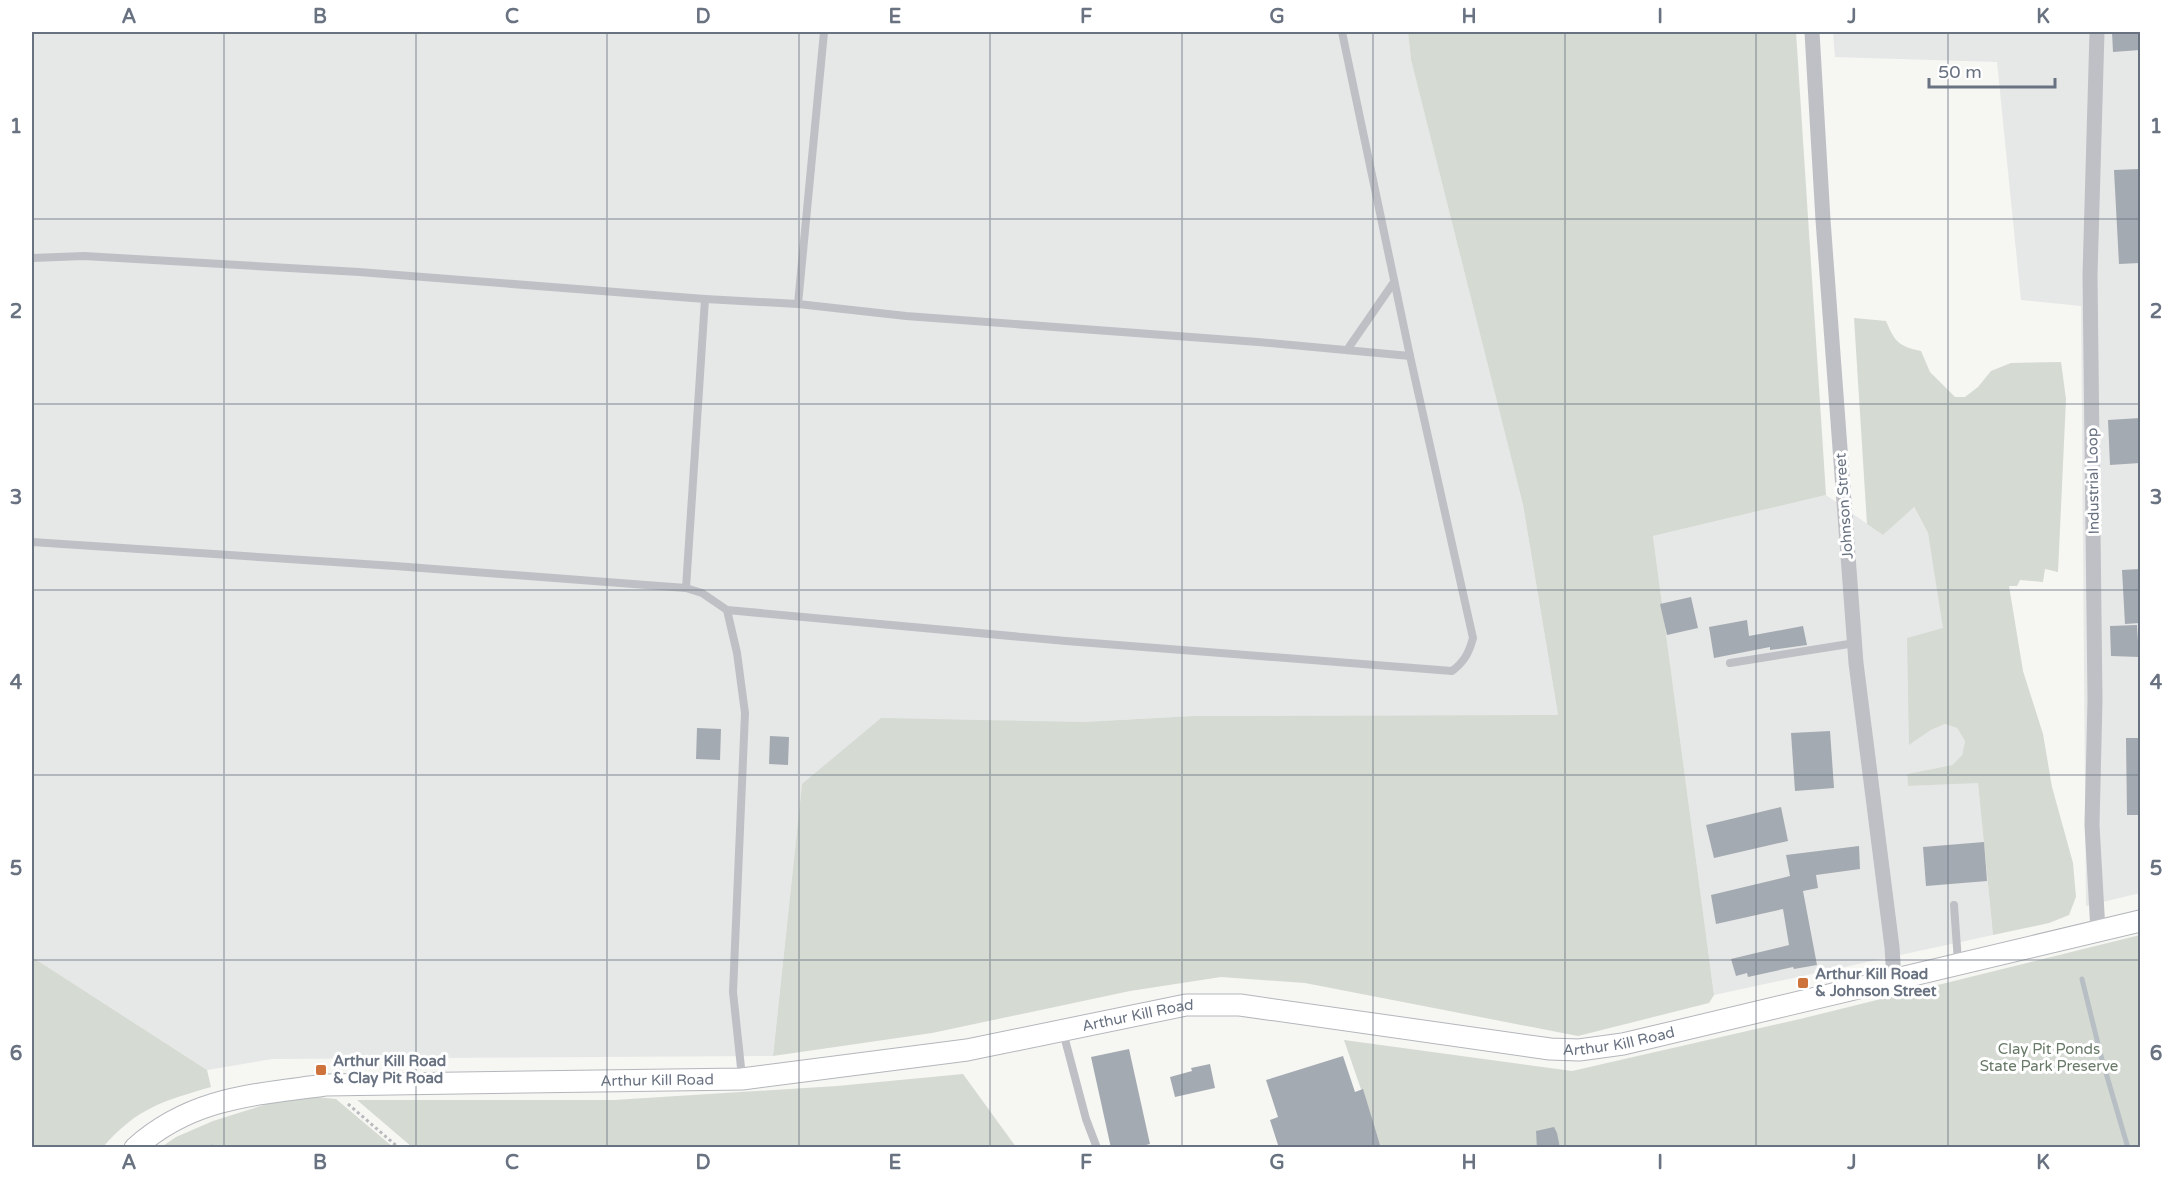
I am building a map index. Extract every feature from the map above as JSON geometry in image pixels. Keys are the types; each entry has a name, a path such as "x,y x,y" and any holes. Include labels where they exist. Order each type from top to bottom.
{"street":[{"name":"Johnson Street","path":"1812,32 1823,220 1854,643 1892,947 1894,980"},
{"name":"Industrial Loop","path":"2097,32 2090,275 2095,700 2092,825 2098,931"},
{"name":"Arthur Kill Road","path":"135,1148 177,1117 221,1102 260,1093 325,1085 742,1079 967,1050 1186,1005 1240,1005 1550,1049 1579,1050 1623,1044 2140,921"}],"lane":[{"path":"798,304 824,32"},
{"path":"32,542 686,588 702,593 727,610 1078,642 1452,671 1469,654 1473,638 1394,282 1342,32"},
{"path":"32,258 96,256 370,273 798,304 906,316 1410,356"},
{"path":"1347,350 1394,282"},
{"path":"686,588 705,299"},
{"path":"727,610 737,653 745,713 733,992 742,1079"},
{"path":"1730,663 1854,643"},
{"path":"1954,905 1958,964"},
{"path":"1063,1030 1086,1119 1097,1148"}],"path":[{"path":"325,1085 399,1148"}],"shaded area":[{"path":"32,32 1408,32 1411,60 1523,505 1558,715 1193,716 1082,722 802,784 773,1056 272,1059 207,1070 32,957"},
{"path":"1833,32 2140,32 2140,893 2086,906 2081,306 2021,300 1997,62 1835,57"},
{"path":"1826,495 1883,535 1913,506 1928,533 1944,628 1910,744 1945,724 1957,728 1965,741 1962,755 1952,765 1907,774 1908,786 1978,782 1993,935 1714,995 1653,536"}],"green space":[{"path":"1408,32 1796,32 1826,495 1653,536 1714,995 1709,1003 1578,1036 1305,983 1221,977 1130,991 932,1033 773,1056 802,784 881,718 1082,722 1193,716 1558,715 1523,505 1411,60"},
{"path":"1854,318 1886,321 1898,342 1921,351 1930,372 1955,397 1965,397 1978,387 1991,371 2011,363 2061,362 2066,399 2058,572 2045,569 2043,582 2020,580 2017,586 2009,586 2023,671 2043,734 2052,787 2073,863 2076,897 2069,915 2049,923 1993,935 1978,783 1908,786 1907,774 1952,765 1962,755 1965,741 1957,728 1945,724 1931,730 1909,745 1907,638 1943,628 1928,533 1914,507 1883,535 1867,524"},
{"name":"Clay Pit Ponds State Park Preserve","path":"2140,935 2140,1147 1381,1147 1344,1040 1572,1071 1800,1019"},
{"path":"32,957 207,1070 211,1087 165,1102 139,1115 127,1123 103,1147 32,1147"},
{"path":"963,1074 1016,1147 412,1147 357,1100 614,1100 837,1086"},
{"path":"308,1096 336,1099 393,1147 160,1148 176,1137 213,1121 267,1104"}],"building":[{"path":"2112,32 2140,32 2140,50 2113,52"},
{"path":"2140,169 2140,263 2119,264 2114,170"},
{"path":"2140,418 2140,463 2110,465 2108,420"},
{"path":"2140,569 2140,623 2125,624 2122,570"},
{"path":"1691,597 1698,628 1667,635 1660,604"},
{"path":"1747,620 1749,636 1803,626 1807,645 1770,650 1770,647 1714,658 1709,627"},
{"path":"2137,625 2139,657 2111,656 2110,626"},
{"path":"697,728 721,729 720,760 696,759"},
{"path":"1830,731 1834,788 1795,791 1791,733"},
{"path":"770,736 789,737 788,765 769,764"},
{"path":"2126,738 2140,738 2140,815 2127,815"},
{"path":"1781,807 1788,841 1714,858 1706,825"},
{"path":"1984,842 1987,881 1926,886 1923,847"},
{"path":"1859,846 1860,869 1816,875 1818,888 1803,891 1817,965 1794,969 1793,967 1748,977 1747,973 1736,976 1731,959 1789,945 1783,909 1716,924 1711,895 1790,876 1786,855"},
{"path":"1129,1049 1150,1144 1133,1148 1111,1148 1091,1057"},
{"path":"1343,1056 1355,1092 1363,1089 1381,1148 1279,1148 1270,1120 1278,1117 1266,1080"},
{"path":"1210,1064 1215,1088 1175,1097 1170,1077 1192,1071 1191,1068"},
{"path":"1554,1127 1560,1148 1537,1148 1536,1131"}],"waterway":[{"path":"2082,979 2101,1056 2128,1148"}],"place":[{"name":"Arthur Kill Road & Johnson Street","path":"1803,983"},
{"name":"Arthur Kill Road & Clay Pit Road","path":"321,1070"}]}
